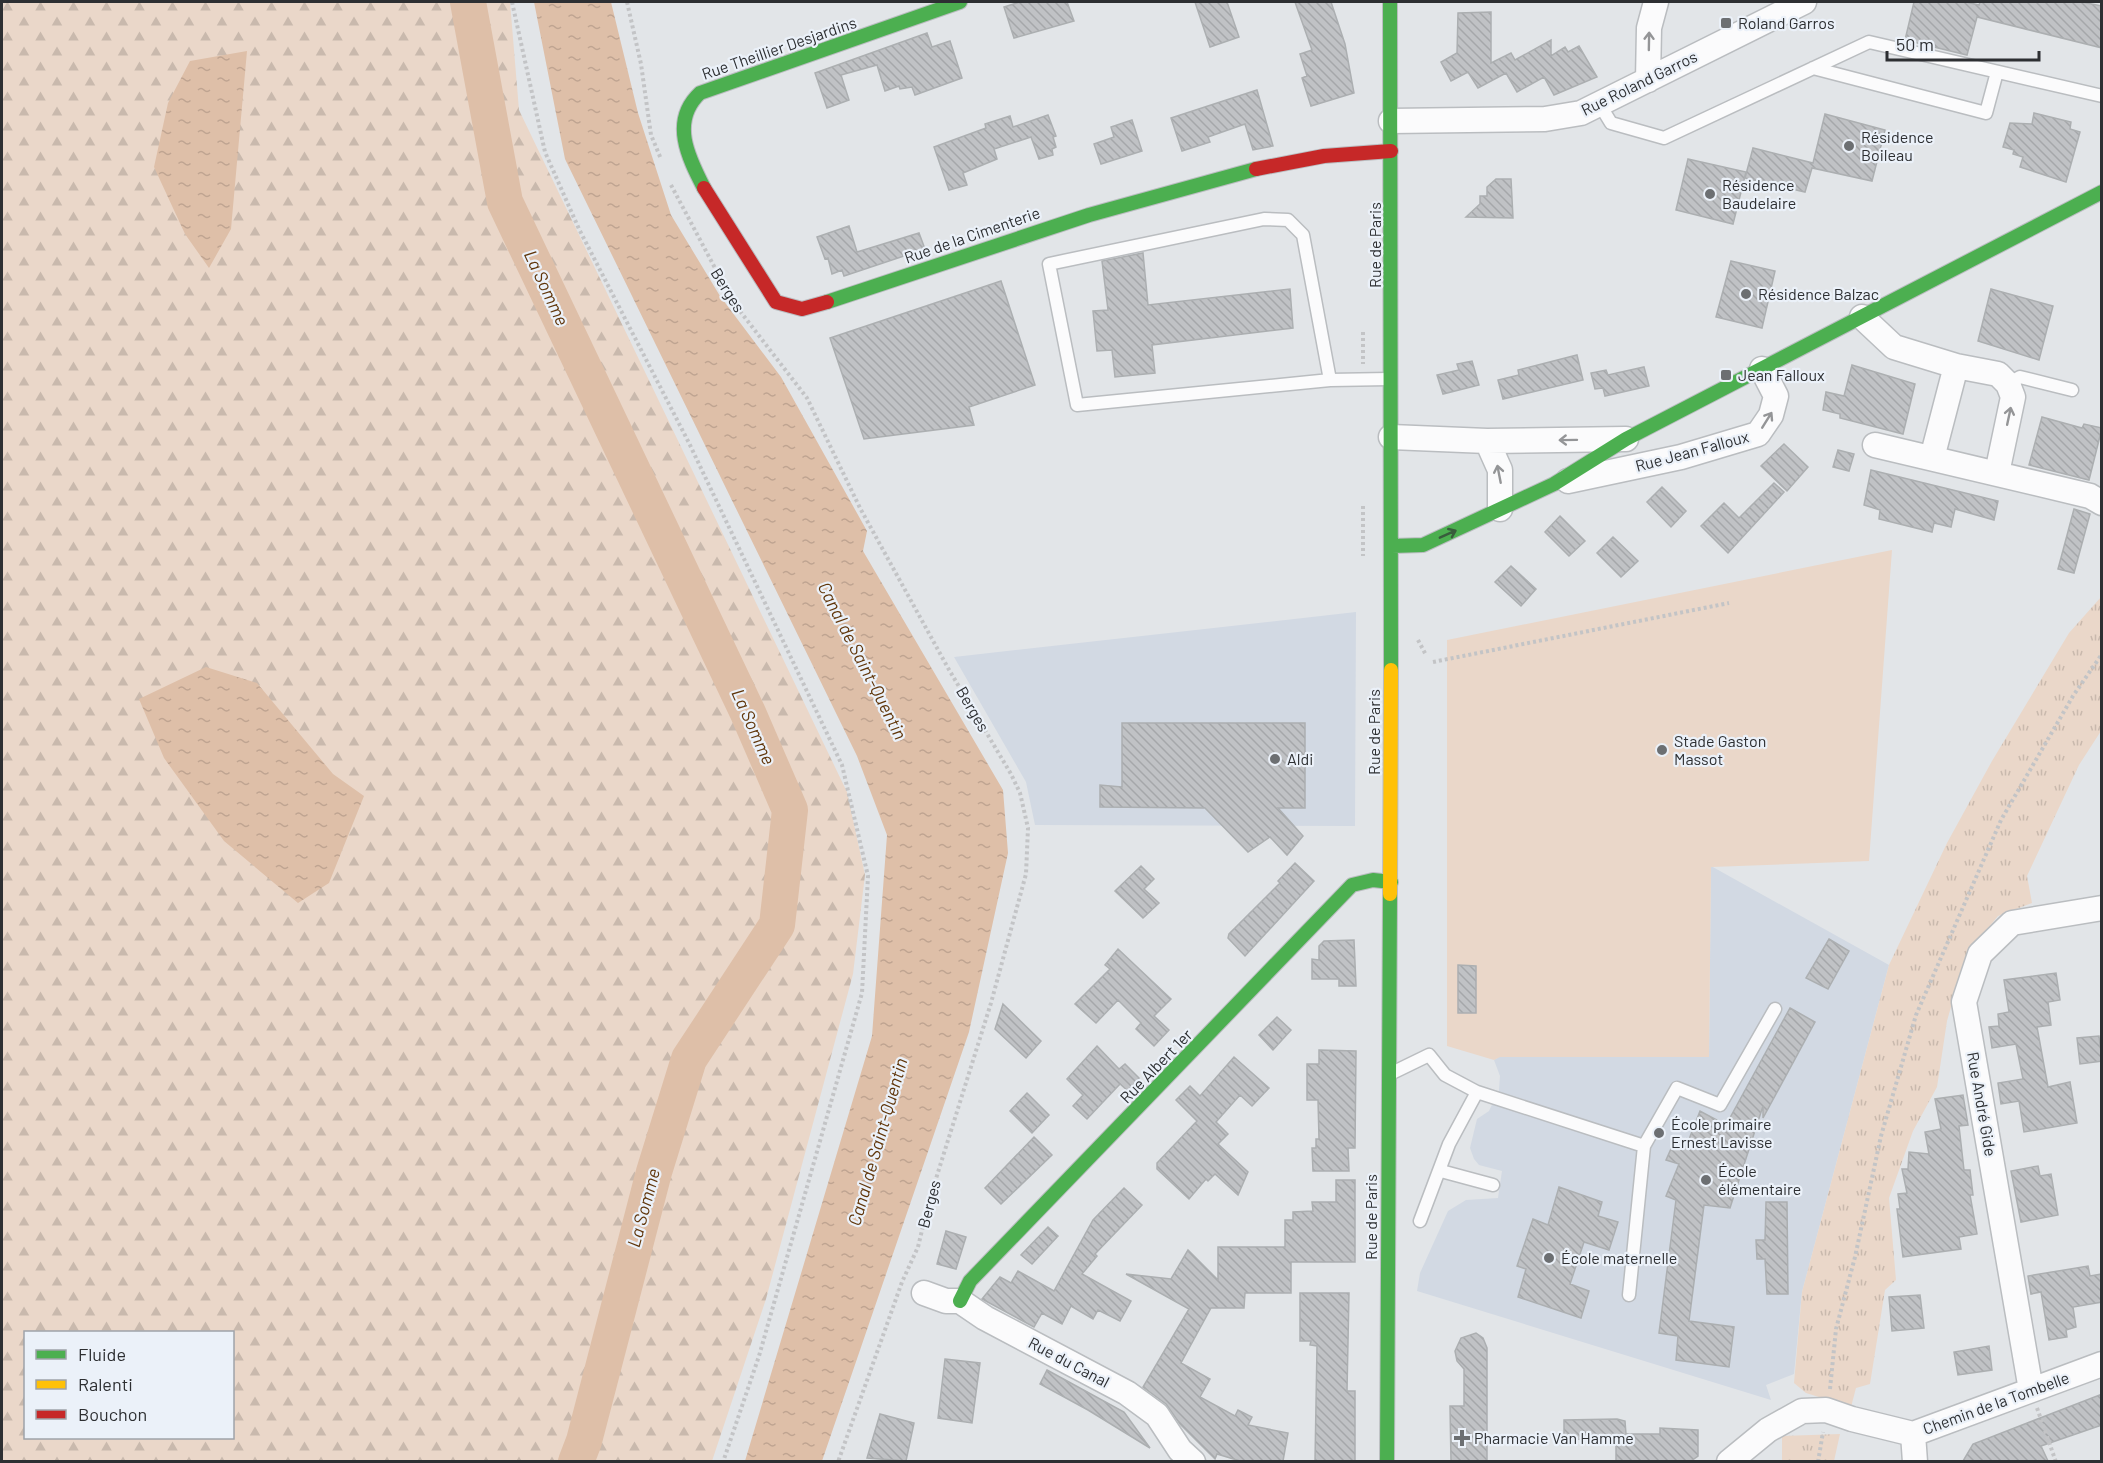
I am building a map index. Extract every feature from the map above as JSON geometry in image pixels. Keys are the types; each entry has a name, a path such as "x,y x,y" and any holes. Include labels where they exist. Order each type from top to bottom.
{"street":[{"name":"Rue Theillier Desjardins","path":"684,112 690,101 700,93 960,2"},
{"name":"Rue de Paris","path":"1388,1461 1387,1075 1391,882 1392,546 1390,2"},
{"path":"1648,80 1649,28 1656,2"},
{"name":"Rue Roland Garros","path":"1391,121 1545,119 1581,113 1804,2"},
{"name":"Rue de la Cimenterie","path":"684,112 682,132 690,157 713,203 776,302 802,309 1044,228 1236,171 1321,158 1391,151"},
{"name":"Rue Jean Falloux","path":"1392,546 1422,545 1554,484 1626,439 2102,192"},
{"path":"1862,317 1894,347 1956,366 1998,374 2008,384 2013,397 1997,473"},
{"path":"1932,458 1956,366"},
{"name":"Rue Jean Falloux","path":"1554,484 1682,457 1758,434 1771,415 1776,396 1762,369"},
{"name":"Rue Jean Falloux","path":"1391,437 1487,441 1626,439"},
{"path":"1487,441 1500,470 1500,509"},
{"path":"1875,445 2090,496 2102,503"},
{"name":"Rue Albert 1er","path":"960,1301 970,1281 1352,885 1373,880 1391,882"},
{"name":"Rue André Gide","path":"2031,1390 1964,1002 1980,954 2012,923 2102,908"},
{"name":"Rue du Canal","path":"924,1293 946,1301 960,1301 985,1318 1127,1394 1157,1415 1180,1450 1192,1461"},
{"name":"Chemin de la Tombelle","path":"1729,1461 1768,1430 1802,1411 1826,1410 1912,1434 2102,1364"},
{"path":"1912,1434 1915,1461"}],"lane":[{"path":"1600,105 1611,123 1664,138 1869,42 2102,96"},
{"path":"1813,68 1986,113 1997,72"},
{"path":"1330,380 1303,235 1288,220 1264,219 1049,264 1077,405 1330,380 1390,379"},
{"path":"2008,384 2020,377 2072,390"},
{"path":"1629,1295 1644,1146 1677,1088 1720,1105 1775,1009"},
{"path":"1387,1075 1429,1055 1445,1075 1477,1092 1644,1146"},
{"path":"1420,1221 1441,1171 1449,1144 1477,1092"},
{"path":"1441,1171 1493,1185"}],"path":[{"path":"512,2 545,152 579,229 689,443 842,765 868,876 862,993 759,1356 723,1461"},
{"path":"627,2 641,64 651,135 664,168"},
{"name":"Berges","path":"668,179 677,200 733,302 807,398 860,508 948,668 1011,774 1020,793 1028,828 1026,874 991,1003 929,1202 918,1248 899,1292 838,1461"},
{"path":"1433,662 1729,603"},
{"path":"1830,1392 1836,1329"},
{"path":"2031,1390 2056,1461"},
{"path":"1818,1461 1822,1439"}],"shaded area":[{"path":"1356,612 1355,826 1035,825 1026,782 954,657"},
{"name":"École primaire Ernest Lavisse","path":"1711,866 1889,965 1802,1292 1794,1374 1766,1385 1771,1400 1417,1291 1420,1273 1448,1211 1466,1200 1498,1198 1502,1171 1479,1165 1470,1148 1477,1119 1489,1111 1499,1090 1500,1076 1494,1060 1499,1057 1709,1057"}],"green space":[{"path":"2,2 510,2 519,110 847,792 865,875 853,974 766,1299 712,1461 2,1462"},
{"name":"Stade Gaston Massot","path":"1892,550 1869,861 1711,867 1709,1057 1500,1057 1494,1060 1447,1046 1447,640"},
{"path":"2101,597 2101,731 2079,765 2027,876 2032,903 1998,916 1976,943 1957,986 1947,1021 1937,1087 1913,1131 1889,1198 1896,1280 1885,1290 1870,1384 1856,1388 1851,1407 1806,1393 1794,1383 1802,1292 1889,965 1947,843 1992,761 2069,633"},
{"path":"1840,1434 1834,1461 1782,1462 1782,1436"}],"water":[{"name":"Canal de Saint-Quentin","path":"534,2 611,2 638,113 671,215 720,296 781,377 867,531 863,551 1003,790 1008,853 969,1032 822,1461 745,1461 872,1036 887,835 857,756 565,159"},
{"path":"247,51 231,229 209,268 185,234 154,167 168,103 190,61"},
{"path":"206,667 257,683 333,774 364,796 329,883 298,903 224,841 164,758 139,699"}],"building":[{"path":"1020,2 1067,2 1074,21 1014,38 1004,7"},
{"path":"1195,2 1227,2 1239,37 1210,47"},
{"path":"1295,2 1331,2 1345,44 1354,93 1311,106 1302,78 1307,76 1300,54 1312,50"},
{"path":"1914,2 1966,2 1979,5 1980,2 2082,2 2102,6 2102,48 1977,17 1967,55 1905,40"},
{"path":"1491,12 1491,63 1511,53 1515,60 1551,40 1551,56 1565,47 1568,52 1579,46 1597,77 1554,95 1544,77 1517,92 1506,73 1478,88 1468,72 1451,81 1441,62 1457,53 1458,13"},
{"path":"927,33 932,47 950,41 962,78 915,95 912,87 900,89 899,86 885,91 877,65 841,75 849,100 827,108 815,73"},
{"path":"1257,90 1273,146 1253,150 1245,124 1208,137 1210,142 1182,151 1171,118"},
{"path":"2034,113 2071,122 2070,129 2080,132 2066,182 2020,167 2023,157 2013,154 2014,150 2003,147 2010,123 2032,124"},
{"name":"Résidence Boileau","path":"1825,114 1885,130 1872,181 1812,168 1805,192 1745,178 1753,148 1813,163"},
{"path":"1048,115 1056,136 1053,137 1056,147 1052,149 1053,155 1039,159 1031,137 994,149 997,159 963,173 967,185 949,190 934,147 986,128 985,124 1010,116 1013,127"},
{"path":"1132,120 1142,151 1101,164 1094,144 1114,137 1111,127"},
{"name":"Résidence Baudelaire","path":"1688,159 1746,172 1733,224 1676,210"},
{"path":"1496,179 1511,179 1513,218 1466,217 1480,204 1480,196 1487,196 1487,187"},
{"path":"849,226 857,252 919,233 925,249 844,276 842,270 832,274 828,258 825,259 817,237"},
{"path":"1143,253 1148,305 1290,289 1293,328 1152,345 1155,373 1115,377 1112,350 1097,351 1093,311 1108,310 1102,261"},
{"name":"Résidence Balzac","path":"1731,261 1775,271 1762,328 1716,317"},
{"path":"1001,281 1035,385 969,407 974,425 864,439 830,338"},
{"path":"1991,289 2053,306 2039,360 1978,341"},
{"path":"1577,355 1583,380 1503,399 1498,380 1519,375 1518,370"},
{"path":"1472,361 1479,385 1443,394 1437,375 1459,370 1457,364"},
{"path":"1852,365 1915,384 1903,434 1840,418 1840,414 1823,410 1826,392 1844,396"},
{"path":"1644,367 1649,386 1605,396 1603,388 1595,389 1591,373 1606,370 1608,375"},
{"path":"2042,417 2082,428 2084,424 2102,428 2089,480 2029,465"},
{"path":"1784,444 1808,467 1787,491 1761,466"},
{"path":"1838,450 1854,454 1849,471 1833,467"},
{"path":"1871,470 1998,501 1994,520 1955,509 1951,527 1934,523 1932,532 1879,519 1880,510 1864,505"},
{"path":"1774,483 1784,492 1728,553 1701,526 1724,503 1739,518"},
{"path":"1662,487 1686,511 1671,527 1647,502"},
{"path":"2074,509 2090,514 2074,573 2058,569"},
{"path":"1560,516 1585,541 1569,556 1545,532"},
{"path":"1613,537 1638,561 1621,577 1597,553"},
{"path":"1511,566 1536,589 1521,606 1495,582"},
{"path":"1122,723 1305,723 1305,808 1278,808 1303,836 1287,855 1270,837 1248,852 1205,808 1100,807 1100,785 1122,787"},
{"path":"1295,863 1314,881 1245,956 1228,938 1229,934 1280,883 1278,881"},
{"path":"1141,866 1154,879 1144,889 1159,903 1143,918 1115,891"},
{"path":"1829,939 1849,951 1828,989 1806,978"},
{"path":"1354,940 1356,986 1339,986 1339,979 1312,979 1312,959 1319,960 1319,946 1324,941"},
{"path":"1118,949 1171,999 1154,1016 1169,1030 1154,1046 1136,1029 1141,1023 1118,1000 1096,1023 1075,1004 1110,969 1105,965"},
{"path":"1458,965 1476,966 1476,1013 1458,1013"},
{"path":"2056,973 2060,1000 2048,1002 2051,1025 2037,1027 2048,1087 2070,1082 2077,1123 2024,1132 2019,1101 2001,1104 1998,1083 2023,1079 2016,1044 1992,1048 1989,1027 1999,1026 1998,1014 2009,1012 2004,980"},
{"path":"1003,1004 1041,1041 1026,1058 995,1029"},
{"name":"École élémentaire","path":"1790,1008 1815,1022 1763,1118 1763,1106 1730,1208 1704,1205 1689,1321 1734,1327 1729,1367 1676,1360 1678,1336 1659,1333 1676,1200 1666,1196 1679,1164 1666,1160 1674,1142 1686,1147 1700,1111 1726,1125"},
{"path":"1277,1017 1291,1030 1273,1050 1259,1035"},
{"path":"2099,1036 2102,1061 2080,1064 2077,1038"},
{"path":"1097,1046 1119,1069 1125,1064 1139,1078 1128,1091 1120,1084 1087,1119 1073,1106 1083,1095 1067,1079"},
{"path":"1319,1050 1356,1051 1355,1148 1348,1148 1349,1171 1313,1171 1312,1148 1316,1148 1316,1139 1319,1139 1318,1100 1307,1100 1307,1064 1319,1064"},
{"path":"1234,1057 1269,1088 1252,1106 1240,1095 1216,1122 1228,1134 1218,1144 1248,1172 1238,1195 1215,1174 1208,1181 1206,1179 1189,1199 1157,1169 1157,1163 1197,1121 1176,1100 1190,1086 1200,1096"},
{"path":"1027,1093 1049,1115 1032,1133 1010,1111"},
{"path":"1963,1095 1968,1125 1959,1126 1964,1170 1970,1170 1973,1195 1970,1195 1977,1234 1959,1237 1961,1249 1903,1257 1897,1209 1900,1209 1898,1194 1907,1193 1902,1169 1908,1169 1909,1152 1929,1154 1925,1132 1941,1129 1935,1099"},
{"path":"1034,1137 1052,1155 1001,1204 985,1188"},
{"path":"2038,1166 2040,1176 2051,1174 2058,1215 2021,1222 2011,1171"},
{"path":"1336,1180 1355,1180 1355,1262 1291,1262 1291,1293 1245,1293 1244,1308 1211,1308 1181,1363 1210,1379 1200,1397 1235,1416 1238,1410 1252,1417 1248,1425 1288,1433 1283,1461 1240,1461 1217,1454 1215,1459 1180,1424 1166,1404 1143,1387 1189,1309 1126,1274 1171,1279 1188,1250 1218,1280 1218,1247 1285,1247 1285,1220 1293,1220 1293,1212 1313,1211 1312,1202 1336,1202"},
{"name":"École maternelle","path":"1559,1187 1602,1202 1598,1216 1618,1222 1609,1250 1584,1242 1570,1284 1589,1291 1581,1318 1518,1297 1526,1269 1517,1266 1533,1219 1548,1225"},
{"path":"1124,1188 1142,1205 1095,1254 1097,1256 1082,1274 1131,1301 1120,1321 1098,1310 1093,1319 1071,1306 1062,1324 1042,1313 1034,1327 982,1299 1000,1277 1011,1283 1018,1271 1054,1291 1093,1220"},
{"path":"1766,1202 1787,1202 1788,1294 1767,1294 1765,1259 1757,1259 1756,1240 1765,1240"},
{"path":"1048,1227 1058,1236 1032,1264 1021,1255"},
{"path":"946,1231 966,1237 956,1269 937,1264"},
{"path":"2088,1266 2090,1276 2102,1274 2102,1302 2073,1307 2076,1327 2066,1330 2067,1337 2049,1340 2041,1292 2031,1294 2028,1276"},
{"path":"1300,1293 1349,1293 1347,1391 1355,1391 1355,1461 1315,1461 1317,1346 1310,1345 1311,1341 1300,1341"},
{"path":"1920,1295 1924,1328 1892,1331 1889,1297"},
{"path":"1476,1333 1483,1338 1487,1348 1487,1461 1451,1461 1450,1406 1464,1406 1464,1369 1457,1361 1455,1351 1461,1338"},
{"path":"1989,1346 1992,1370 1958,1375 1954,1352"},
{"path":"945,1359 980,1363 972,1423 938,1418"},
{"path":"1047,1370 1124,1412 1150,1448 1040,1384"},
{"path":"2102,1394 2102,1425 2041,1446 2048,1461 1963,1461 1973,1444"},
{"path":"880,1414 914,1423 906,1461 867,1458"},
{"path":"1617,1419 1625,1421 1626,1434 1660,1434 1660,1428 1698,1430 1698,1456 1691,1461 1616,1461 1616,1440 1564,1439 1564,1420"}],"waterway":[{"name":"La Somme","path":"468,2 505,202 748,713 790,810 777,925 689,1059 654,1172 584,1441 576,1462"}],"traffic: fast":[{"path":"704,188 688,152 684,127 691,104 700,93 960,2"},
{"path":"1390,2 1391,670"},
{"path":"827,302 1089,215 1256,169"},
{"path":"1392,546 1423,545 1554,484 1626,439 2102,192"},
{"path":"960,1301 970,1281 1352,885 1373,880 1391,882"},
{"path":"1387,1462 1390,894"}],"traffic: slow":[{"path":"1390,894 1391,670"}],"traffic: jam":[{"path":"1256,169 1324,156 1391,151"},
{"path":"704,188 776,302 802,309 827,302"}],"place":[{"name":"Roland Garros","path":"1726,23"},
{"name":"Résidence Boileau","path":"1849,146"},
{"name":"Résidence Baudelaire","path":"1710,194"},
{"name":"Résidence Balzac","path":"1746,294"},
{"name":"Jean Falloux","path":"1726,375"},
{"name":"Stade Gaston Massot","path":"1662,750"},
{"name":"Aldi","path":"1275,759"},
{"name":"École primaire Ernest Lavisse","path":"1659,1133"},
{"name":"École élémentaire","path":"1706,1180"},
{"name":"École maternelle","path":"1549,1258"},
{"name":"Pharmacie Van Hamme","path":"1462,1438"}]}
